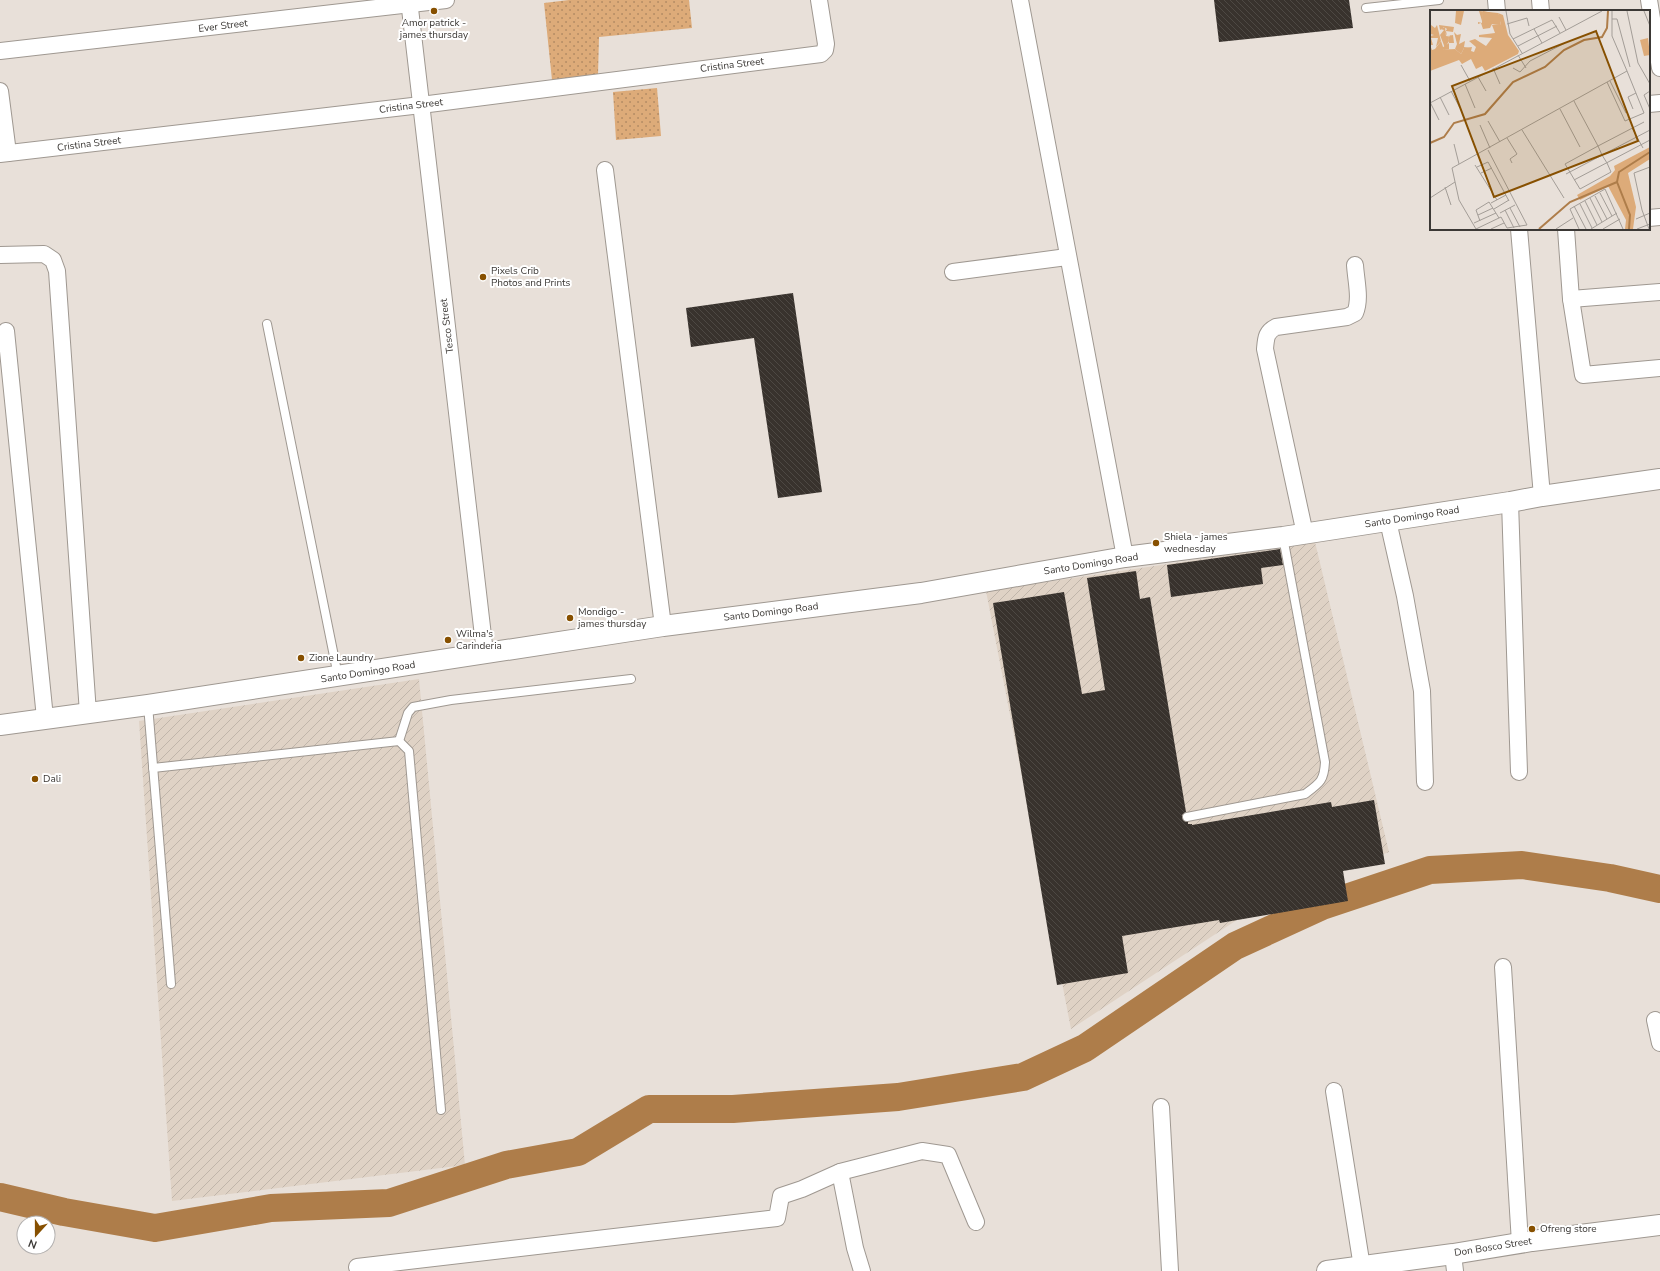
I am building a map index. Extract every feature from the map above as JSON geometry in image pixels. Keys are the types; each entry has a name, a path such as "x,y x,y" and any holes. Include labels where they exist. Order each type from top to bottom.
{"street":[{"name":"Ever Street","path":"0,52 409,2 446,0"},
{"name":"Cristina Street","path":"4,154 421,105 822,54 825,50 826,44 819,0"},
{"path":"1020,0 1067,257 1125,557"},
{"path":"1496,0 1497,10"},
{"path":"1540,0 1541,10"},
{"path":"1649,0 1650,10"},
{"name":"Tesco Street","path":"409,2 485,653"},
{"path":"1650,14 1651,27 1660,68"},
{"path":"0,91 4,154"},
{"path":"1650,104 1660,103"},
{"path":"605,170 663,626"},
{"path":"1650,218 1660,217"},
{"path":"1519,230 1542,496"},
{"path":"1566,230 1571,299 1583,375 1660,368"},
{"path":"0,255 44,254 53,260 57,271 88,713"},
{"path":"953,272 1067,257"},
{"path":"1305,534 1265,349 1266,338 1269,331 1276,327 1346,317 1354,313 1358,298 1355,265"},
{"path":"1571,299 1660,292"},
{"path":"6,331 45,718"},
{"name":"Santo Domingo Road","path":"0,725 338,677 663,626 921,593 1125,557 1305,534 1542,496 1660,479"},
{"path":"1510,502 1519,772"},
{"path":"1388,521 1405,596 1422,691 1425,782"},
{"path":"1504,967 1520,1243"},
{"path":"1655,1020 1660,1043"},
{"path":"1334,1091 1362,1267"},
{"path":"1161,1107 1170,1271"},
{"path":"357,1266 777,1218 782,1196 840,1172 922,1151 948,1155 976,1222"},
{"path":"840,1172 855,1248 862,1271"},
{"name":"Don Bosco Street","path":"1327,1271 1362,1267 1454,1262 1520,1243 1660,1225"}],"lane":[{"path":"1366,8 1439,0"},
{"path":"267,324 338,677"},
{"path":"1187,817 1305,794 1318,785 1324,775 1325,762 1283,537"},
{"path":"399,741 408,713 413,707 451,700 631,679"},
{"path":"148,705 171,984"},
{"path":"153,768 399,741"},
{"path":"399,741 409,751 441,1110"}],"shaded area":[{"path":"569,0 689,0 692,28 599,37 598,75 552,80 544,3"},
{"path":"657,88 661,136 616,140 613,92"},
{"path":"1315,542 1389,852 1329,875 1249,912 1071,1029 986,591"},
{"path":"419,679 465,1165 172,1201 139,721"}],"building":[{"path":"1214,0 1349,0 1353,28 1219,42"},
{"path":"793,293 822,492 778,498 754,338 691,347 686,308"},
{"path":"1280,549 1283,565 1261,568 1263,584 1171,597 1167,565"},
{"path":"1136,571 1140,599 1150,597 1186,812 1182,815 1183,820 1192,825 1331,802 1332,807 1374,800 1385,864 1343,871 1348,901 1220,923 1219,920 1122,936 1128,973 1057,985 993,603 1064,592 1082,694 1105,690 1087,578"}],"waterway":[{"path":"0,1197 64,1212 155,1228 271,1208 389,1203 506,1165 578,1152 649,1109 733,1109 898,1097 1023,1077 1085,1048 1235,946 1322,906 1430,870 1522,865 1610,878 1660,889"}],"place":[{"name":"Amor patrick - james thursday","path":"434,11"},
{"name":"Pixels Crib Photos and Prints","path":"483,277"},
{"name":"Shiela - james wednesday","path":"1156,543"},
{"name":"Mondigo - james thursday","path":"570,618"},
{"name":"Wilma's Carinderia","path":"448,640"},
{"name":"Zione Laundry","path":"301,658"},
{"name":"Dali","path":"35,779"},
{"name":"Ofreng store","path":"1532,1229"}]}
